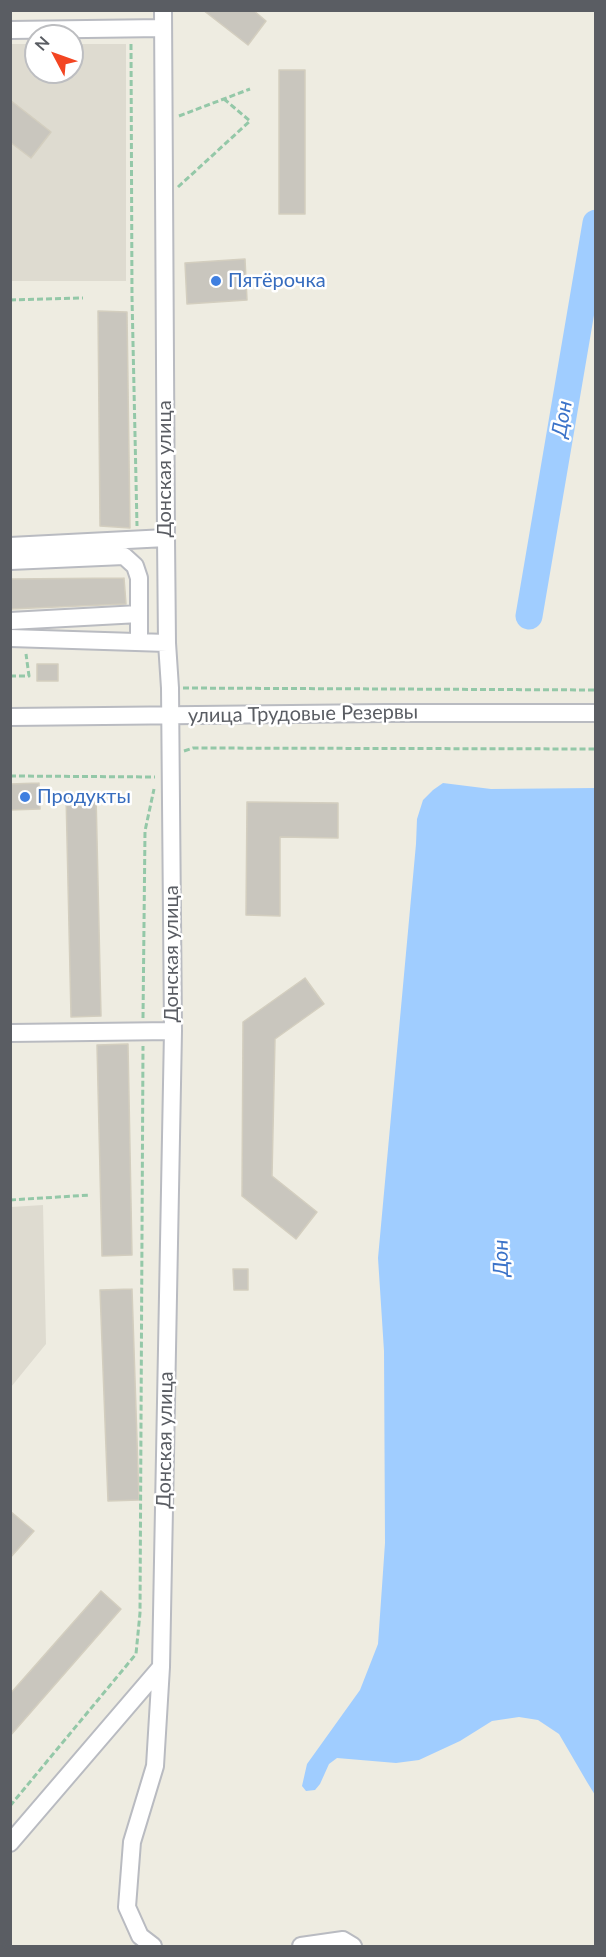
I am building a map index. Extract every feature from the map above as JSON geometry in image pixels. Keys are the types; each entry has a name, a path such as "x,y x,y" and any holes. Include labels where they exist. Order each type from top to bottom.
{"street":[{"name":"Донская улица","path":"146,1943 126,1907 132,1842 155,1766 161,1667 173,1031 171,688 167,643 166,538 164,10"},
{"path":"10,30 163,28"},
{"path":"10,546 166,538"},
{"path":"10,561 124,556 135,566 139,578 140,641"},
{"path":"10,621 139,614"},
{"path":"18,638 167,643"},
{"name":"улица Трудовые Резервы","path":"10,717 596,713"},
{"path":"10,1033 173,1031"},
{"path":"10,1843 161,1667"},
{"path":"301,1947 343,1940 353,1947"}],"path":[{"path":"131,30 132,297 137,540"},
{"path":"163,122 250,89"},
{"path":"164,200 250,121 224,99"},
{"path":"10,300 83,298"},
{"path":"10,676 29,676 18,638"},
{"path":"171,688 596,690"},
{"path":"171,778 178,759 184,751 193,748 596,749"},
{"path":"10,776 157,777 157,767"},
{"path":"10,1806 136,1654 140,1613 146,831 154,788"},
{"path":"10,1200 90,1195"}],"shaded area":[{"path":"10,44 24,44 24,84 84,84 84,44 126,44 126,281 11,281"},
{"path":"43,1205 46,1344 11,1387 11,1207"}],"water":[{"path":"443,783 491,789 595,788 595,1795 559,1734 538,1720 519,1717 492,1721 460,1741 419,1760 396,1763 337,1758 329,1764 315,1790 306,1791 302,1786 307,1764 360,1690 378,1644 385,1543 384,1351 378,1258 417,819 423,800"}],"building":[{"path":"203,10 253,10 266,21 248,45"},
{"path":"279,70 305,70 305,214 279,214"},
{"path":"10,100 51,132 31,158 10,142"},
{"name":"Пятёрочка","path":"245,259 247,300 187,304 185,263"},
{"path":"98,311 127,312 130,528 100,526"},
{"path":"124,578 126,604 10,609 10,579"},
{"path":"37,664 58,664 58,681 37,681"},
{"name":"Продукты","path":"39,783 40,809 10,810 10,784"},
{"path":"66,794 96,794 101,1016 71,1017"},
{"path":"247,802 338,803 338,838 280,837 280,916 246,915"},
{"path":"305,978 324,1004 275,1039 272,1176 317,1212 296,1239 242,1196 243,1022"},
{"path":"128,1044 132,1255 102,1256 97,1045"},
{"path":"233,1269 248,1269 248,1290 234,1290"},
{"path":"132,1289 139,1500 108,1501 100,1290"},
{"path":"10,1511 34,1531 10,1558"},
{"path":"101,1591 121,1609 10,1736 10,1694"}],"waterway":[{"name":"Дон","path":"529,616 596,223"}],"place":[{"name":"Пятёрочка","path":"216,281"},
{"name":"Продукты","path":"25,797"}]}
